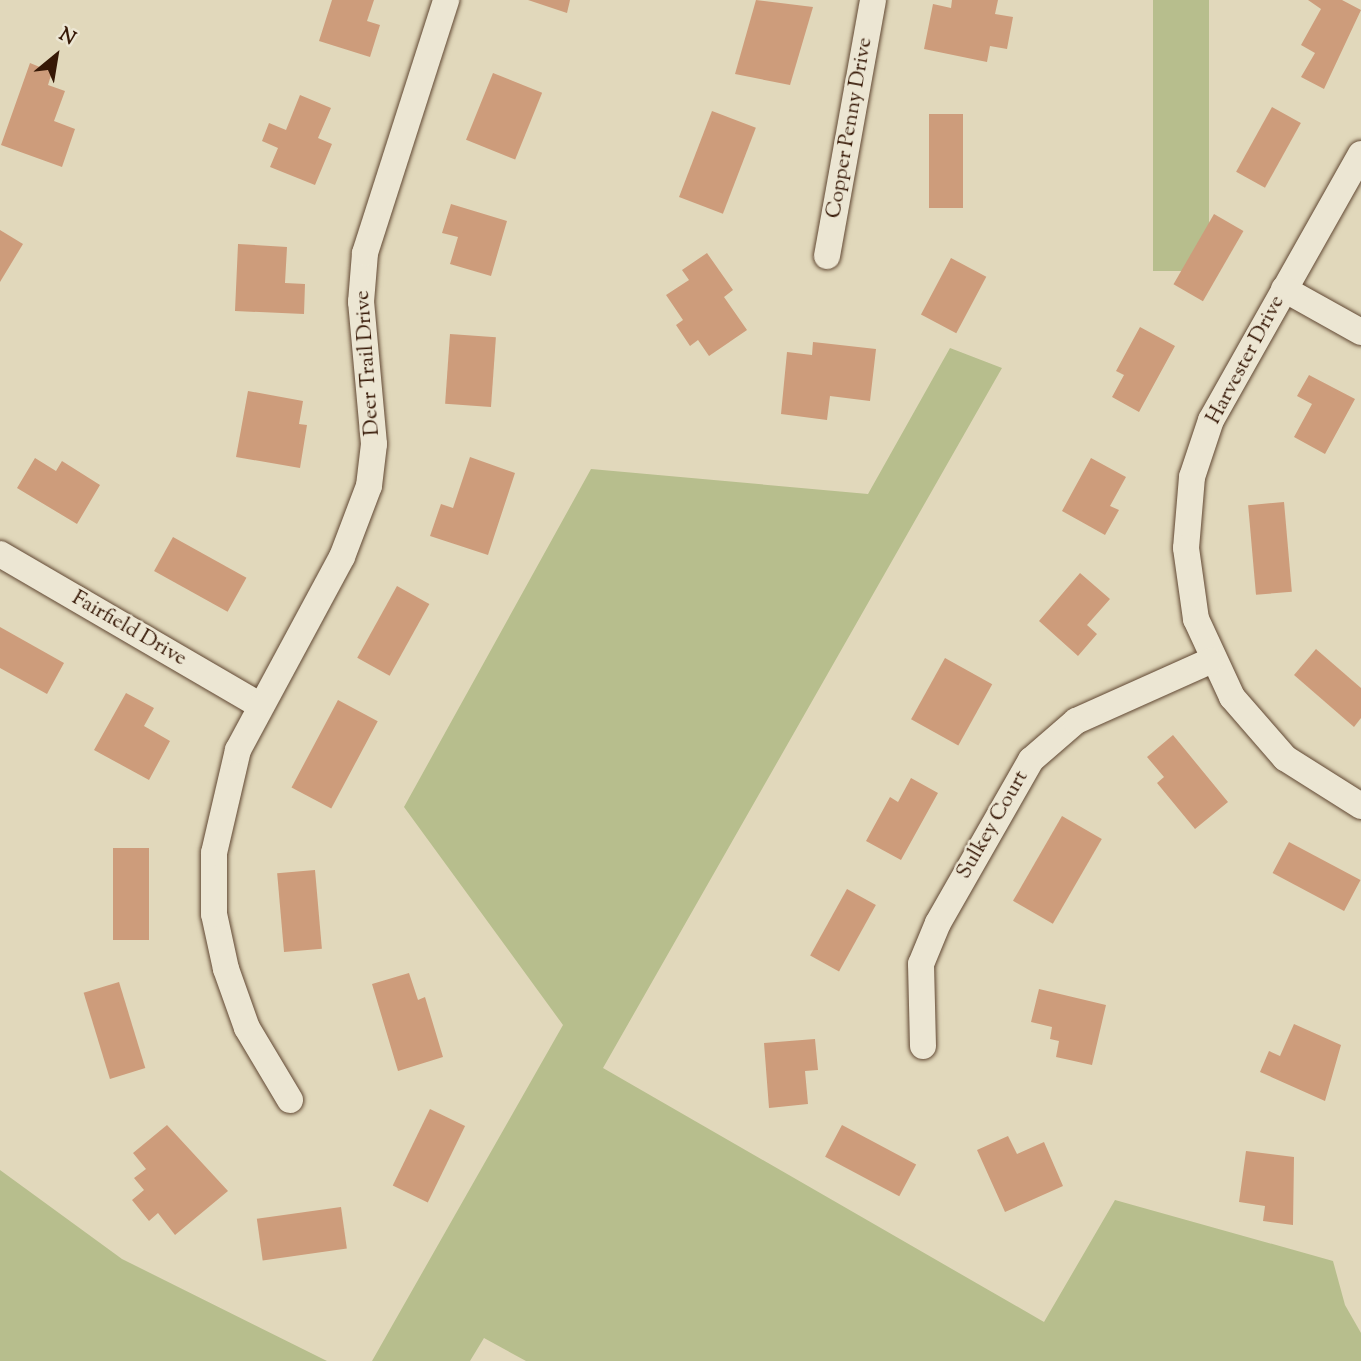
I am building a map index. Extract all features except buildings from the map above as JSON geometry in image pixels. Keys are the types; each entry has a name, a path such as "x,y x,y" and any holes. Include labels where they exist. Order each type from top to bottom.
{"street":[{"name":"Deer Trail Drive","path":"290,1100 247,1028 214,914 221,803 258,704 342,556 369,486 374,444 361,302 365,253 446,0"},
{"name":"Copper Penny Drive","path":"827,256 873,0"},
{"name":"Harvester Drive","path":"1361,154 1211,420 1192,477 1188,582 1210,661 1252,724 1285,758 1361,807"},
{"path":"1284,289 1361,332"},
{"name":"Fairfield Drive","path":"0,554 258,704"},
{"name":"Sulkey Court","path":"923,1046 922,964 938,923 1031,760 1076,721 1210,661"}],"green space":[{"path":"1153,0 1209,0 1209,271 1153,271"},
{"path":"950,348 1002,368 603,1068 1044,1322 1115,1200 1333,1261 1345,1305 1361,1333 1361,1361 526,1361 484,1338 470,1361 372,1361 563,1025 404,807 591,469 868,494"},
{"path":"0,1170 122,1259 327,1361 0,1361"}]}
